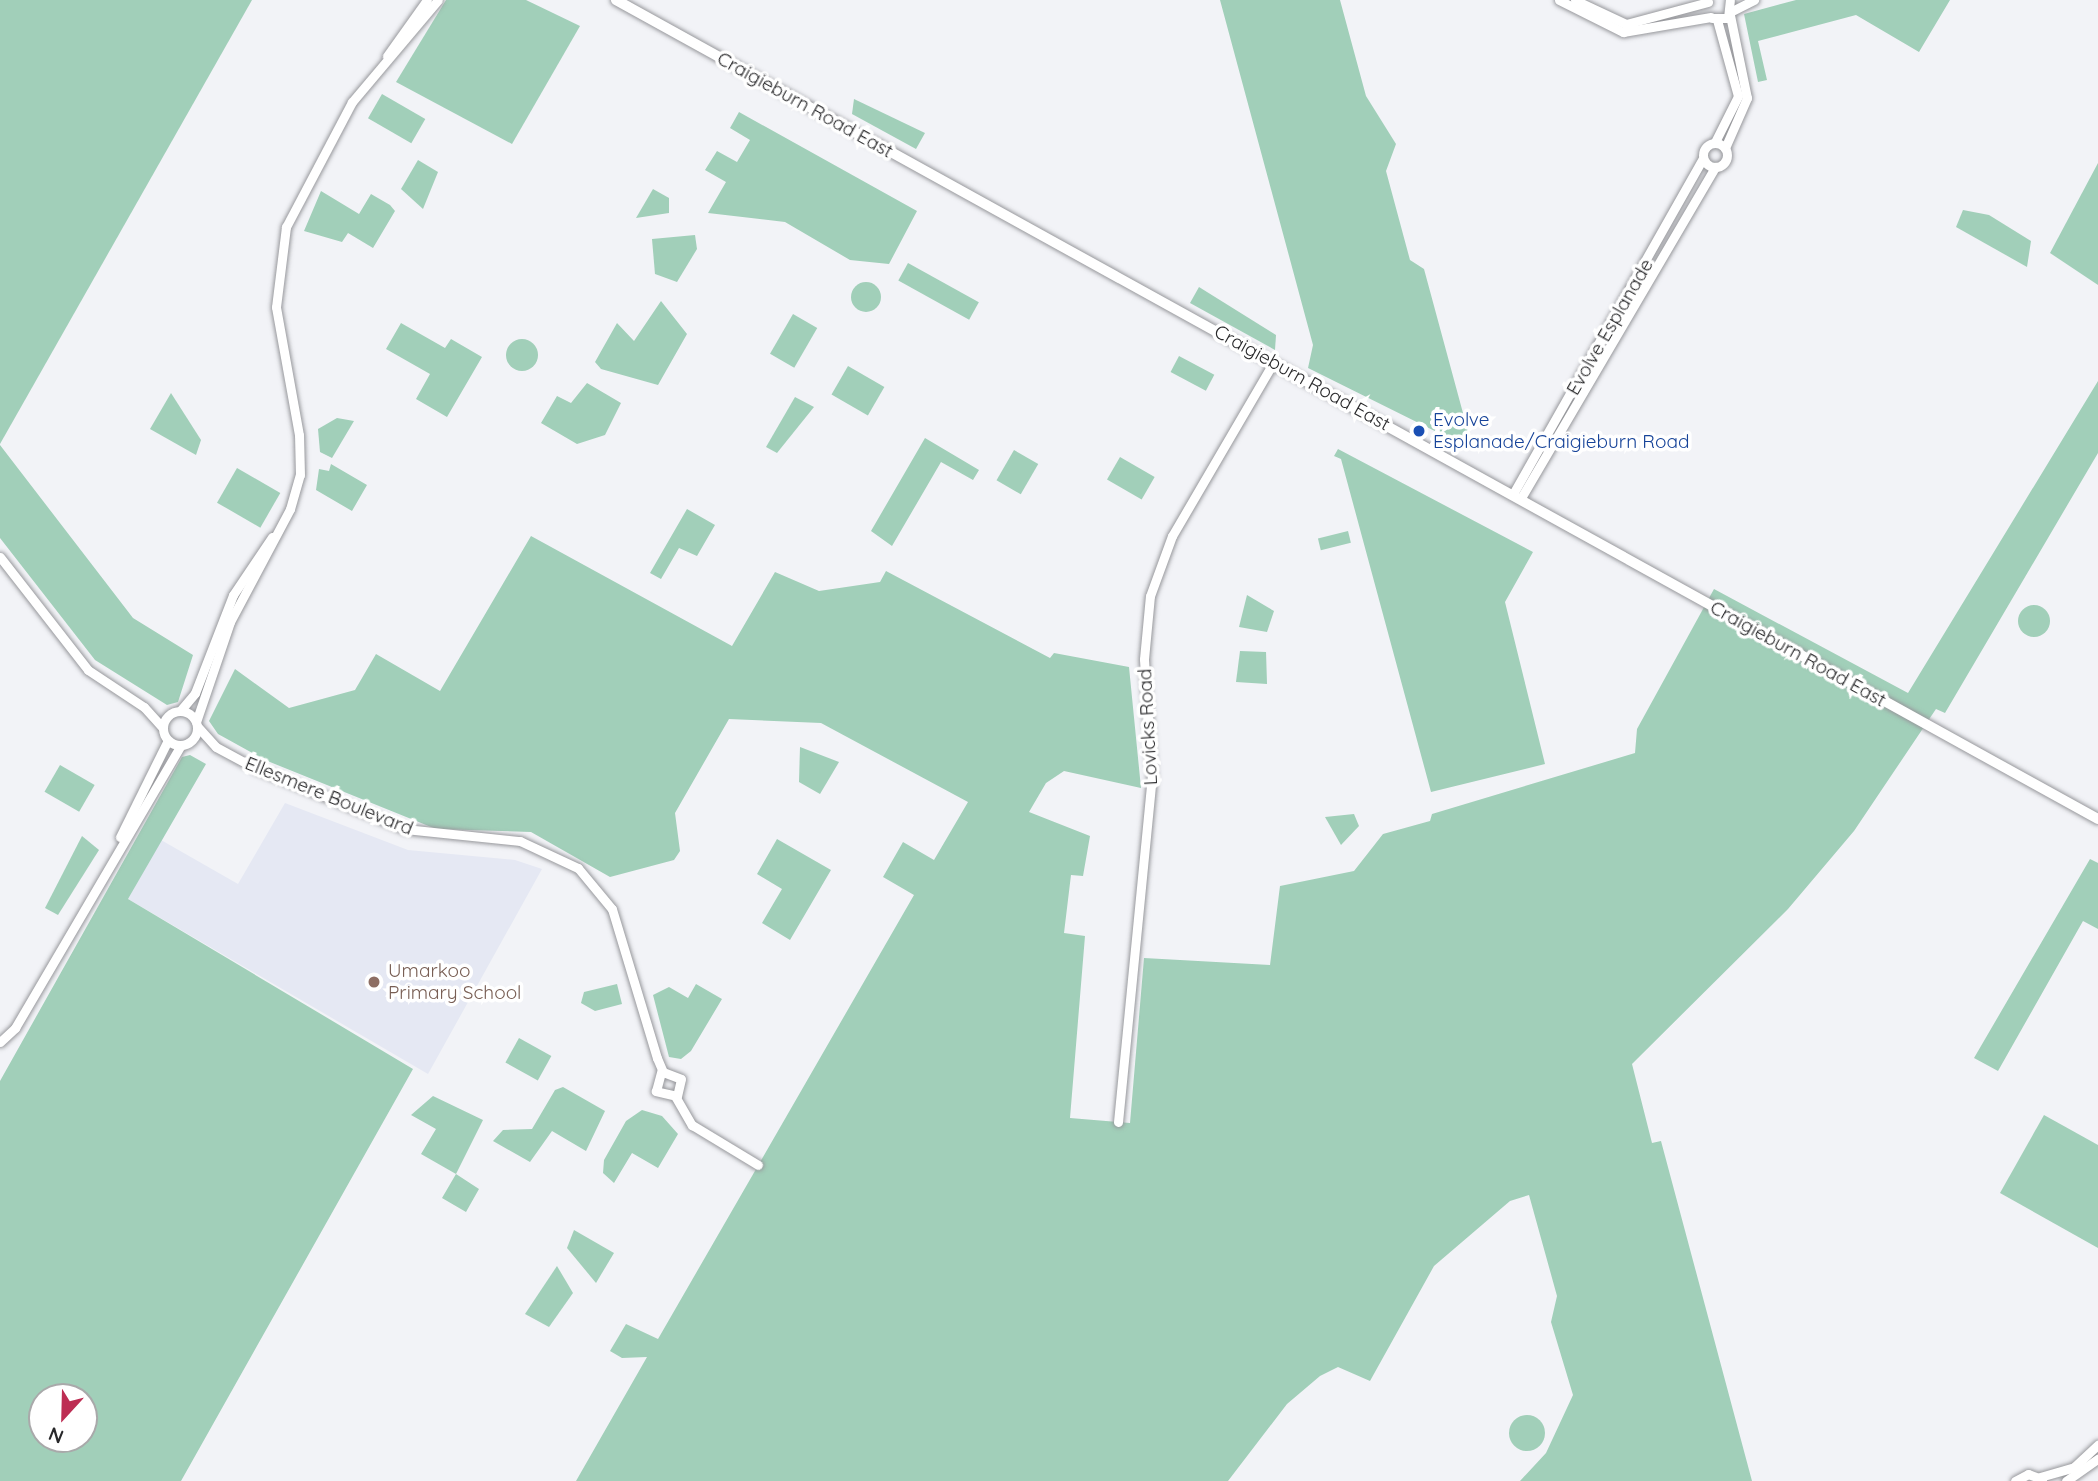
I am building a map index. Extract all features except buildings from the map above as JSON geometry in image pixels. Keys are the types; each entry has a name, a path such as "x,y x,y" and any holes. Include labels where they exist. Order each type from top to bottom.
{"main road":[{"name":"Craigieburn Road East","path":"616,0 2098,819"}],"street":[{"path":"163,728 195,693 282,525 301,456 276,307 281,246 306,182 374,75 427,0"},
{"path":"374,75 438,0"},
{"path":"1559,0 1623,32 1714,19 1754,0"},
{"path":"1575,0 1626,24 1709,1 1738,96 1715,142 1704,147 1703,158 1715,167 1725,161 1725,148 1746,98 1730,0"},
{"path":"1715,142 1725,148"},
{"name":"Evolve Esplanade","path":"1642,279 1703,158"},
{"name":"Evolve Esplanade","path":"1517,496 1642,279 1715,167"},
{"name":"Lovicks Road","path":"1118,1122 1152,776 1144,659 1150,596 1172,536 1273,363"},
{"path":"0,557 88,670 145,707 163,728 168,740 181,745"},
{"path":"191,741 215,652"},
{"path":"145,707 175,712 197,724"},
{"name":"Ellesmere Boulevard","path":"197,724 216,747 294,786 417,834 520,841 578,868 612,909 662,1072"},
{"path":"118,845 168,740"},
{"path":"0,1042 15,1028 118,845 181,745 191,741 216,747"},
{"path":"675,1096 681,1079 662,1072 656,1091 675,1096 692,1125 758,1165"},
{"path":"2015,1481 2042,1479 2074,1467 2098,1445"},
{"path":"2066,1481 2098,1459"}],"shaded area":[{"name":"Umarkoo Primary School","path":"285,803 408,850 515,860 542,869 428,1074 128,899 161,840 238,884"}],"green space":[{"path":"0,0 252,0 0,444"},
{"path":"446,0 526,0 580,26 512,144 396,82"},
{"path":"1220,0 1340,0 1366,96 1396,144 1386,171 1410,260 1424,269 1473,450 1308,368 1313,345"},
{"path":"1796,0 1950,0 1919,52 1856,15 1758,41 1767,80 1758,82 1744,14"},
{"path":"382,94 425,119 411,143 368,118"},
{"path":"854,99 925,133 916,149 852,114"},
{"path":"739,112 917,211 889,264 850,260 785,222 708,213 726,182 705,170 717,151 737,162 750,140 730,128"},
{"path":"418,160 438,172 423,209 401,189"},
{"path":"2098,163 2098,285 2050,253"},
{"path":"653,189 669,198 669,213 636,218"},
{"path":"321,191 359,214 371,194 390,205 395,211 373,248 348,233 342,242 304,231"},
{"path":"1963,210 1989,215 2031,241 2027,267 1956,227"},
{"path":"695,235 697,249 677,282 655,274 652,239"},
{"path":"908,263 979,302 969,320 898,280"},
{"path":"866,282 877,286 881,297 877,308 866,312 855,308 851,297 855,286"},
{"path":"1199,287 1276,335 1275,350 1190,303"},
{"path":"661,301 687,334 658,385 601,369 595,362 617,323 634,341"},
{"path":"793,314 817,328 794,368 770,354"},
{"path":"401,323 445,348 451,339 482,357 447,417 416,399 430,374 386,349"},
{"path":"522,339 533,344 538,355 533,366 522,371 511,366 506,355 511,344"},
{"path":"1179,356 1214,375 1206,391 1171,372"},
{"path":"848,366 884,387 868,416 832,395"},
{"path":"2098,381 2098,453 1945,713 1936,709 1854,831 1788,909 1632,1064 1652,1143 1661,1141 1752,1481 1520,1481 1546,1453 1573,1395 1551,1322 1557,1296 1529,1195 1510,1201 1434,1266 1370,1381 1338,1367 1320,1376 1287,1404 1228,1481 576,1481 647,1357 622,1358 610,1351 626,1324 658,1339 914,895 883,877 903,842 934,860 968,802 821,723 729,719 675,813 680,851 674,860 610,877 531,832 436,829 265,760 218,734 209,721 235,669 289,708 355,690 376,654 440,691 531,536 732,646 775,572 819,591 880,582 886,571 1050,658 1054,653 1129,667 1141,788 1064,771 1046,783 1029,812 1090,836 1083,876 1071,875 1064,933 1085,936 1070,1118 1130,1123 1144,958 1270,965 1280,886 1354,871 1383,834 1430,821 1432,814 1635,753 1637,729 1714,589 1908,693"},
{"path":"587,383 621,403 605,435 577,444 541,423 557,396 571,403"},
{"path":"171,393 201,440 196,455 150,429"},
{"path":"795,397 814,407 777,453 766,447"},
{"path":"337,418 354,421 332,458 320,452 318,429"},
{"path":"925,438 979,470 973,480 941,462 892,546 871,531"},
{"path":"0,445 133,618 193,655 178,702 167,705 95,660 0,538"},
{"path":"1338,449 1533,552 1505,602 1545,764 1431,792 1341,459 1334,456"},
{"path":"1014,450 1038,464 1021,494 996,480"},
{"path":"1120,457 1155,477 1142,500 1107,480"},
{"path":"331,464 367,485 352,511 316,490 319,469 329,471"},
{"path":"237,468 280,493 260,528 217,503"},
{"path":"687,509 715,525 697,556 679,548 661,579 650,573"},
{"path":"1348,531 1351,543 1321,550 1318,538"},
{"path":"1247,595 1274,611 1267,632 1239,627"},
{"path":"2034,605 2045,610 2050,621 2045,632 2034,637 2023,632 2018,621 2023,610"},
{"path":"1240,651 1266,652 1267,684 1236,682"},
{"path":"800,747 839,762 820,794 799,782"},
{"path":"190,755 206,764 128,899 413,1069 181,1481 0,1481 0,1081 182,757"},
{"path":"60,765 95,785 79,812 44,792"},
{"path":"1354,814 1359,826 1341,845 1325,817"},
{"path":"82,836 99,850 58,915 45,908"},
{"path":"777,839 831,870 790,940 762,923 782,889 757,874"},
{"path":"2090,859 2098,863 2098,929 2083,921 1998,1071 1974,1058"},
{"path":"617,984 622,1004 595,1011 581,1003 584,992"},
{"path":"696,984 722,999 691,1051 681,1059 669,1057 653,995 669,987 688,998"},
{"path":"519,1038 551,1056 538,1080 505,1062"},
{"path":"563,1087 605,1111 586,1151 552,1131 530,1162 493,1141 503,1130 532,1129 555,1090"},
{"path":"433,1096 483,1120 456,1174 421,1154 436,1129 411,1115"},
{"path":"642,1110 662,1116 678,1134 658,1168 632,1153 614,1183 603,1173 604,1160 626,1121"},
{"path":"2044,1115 2098,1145 2098,1248 2000,1193"},
{"path":"456,1174 479,1189 466,1212 442,1198"},
{"path":"574,1230 614,1253 596,1283 567,1248"},
{"path":"557,1266 573,1293 549,1327 525,1314"},
{"path":"1527,1415 1540,1420 1545,1433 1540,1446 1527,1451 1514,1446 1509,1433 1514,1420"}],"place":[{"name":"Evolve Esplanade/Craigieburn Road","path":"1419,431"},
{"name":"Umarkoo Primary School","path":"374,982"}]}
